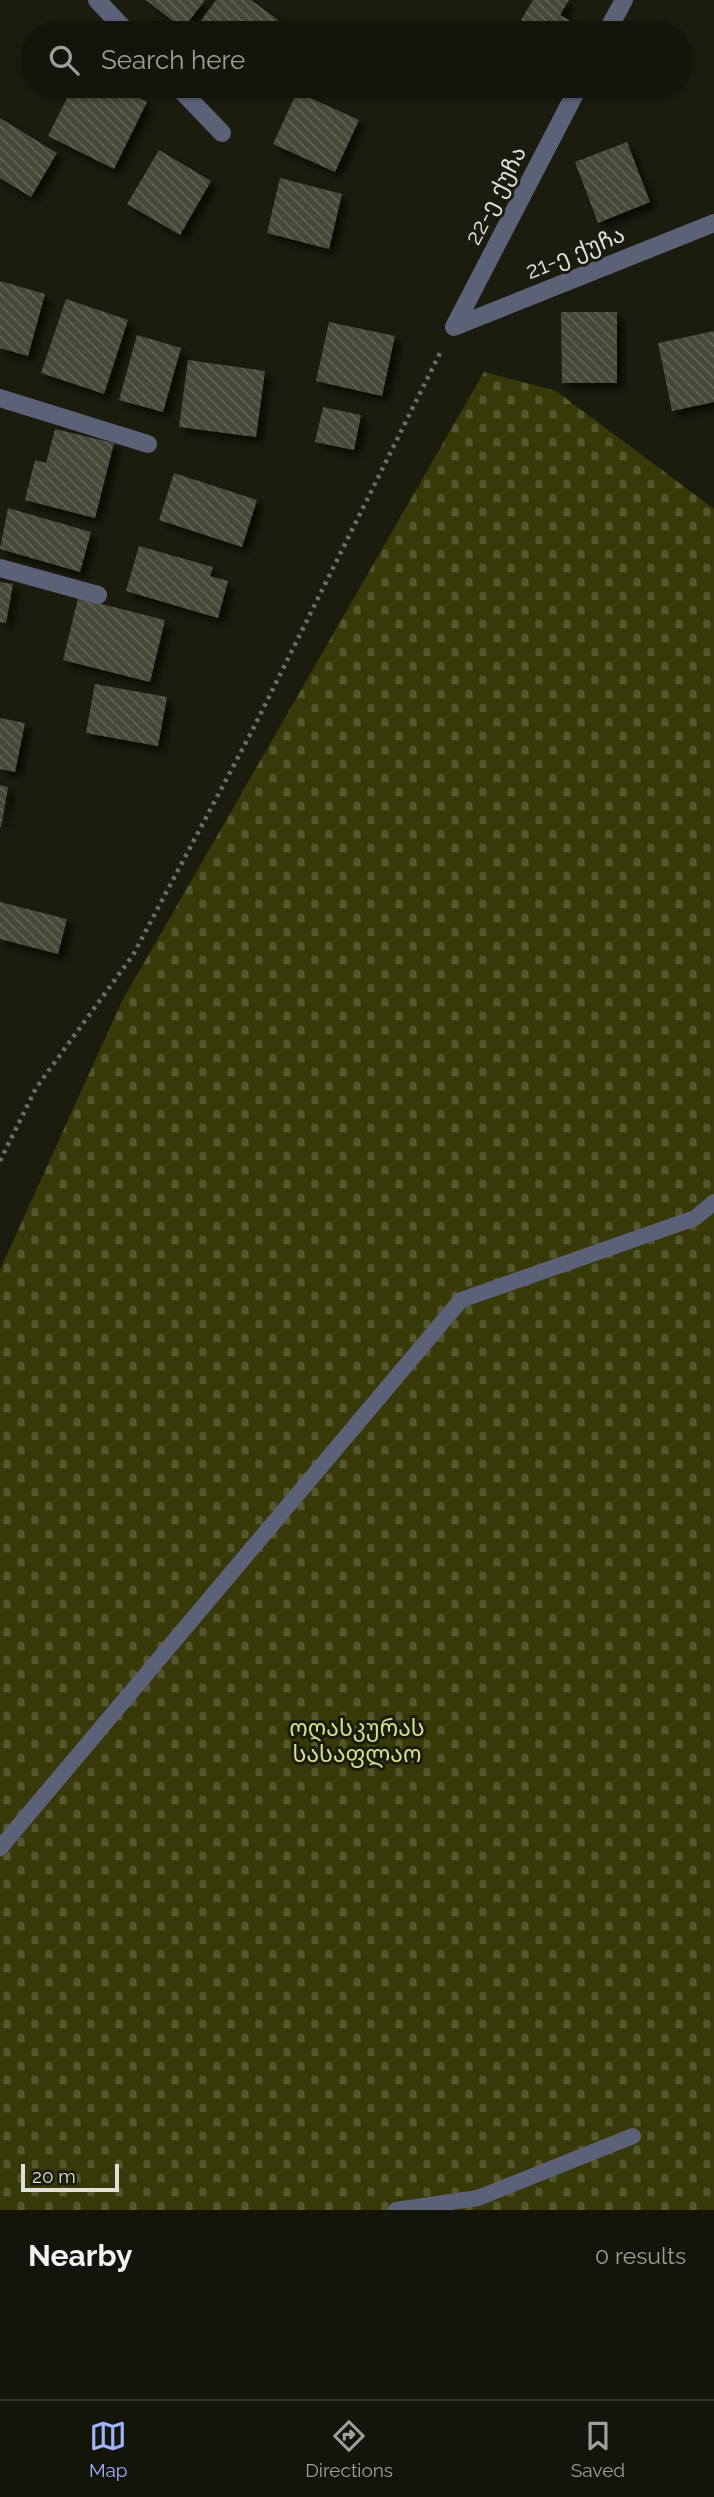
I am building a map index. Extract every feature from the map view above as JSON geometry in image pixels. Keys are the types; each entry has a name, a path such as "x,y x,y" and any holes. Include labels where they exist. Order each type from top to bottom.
{"street":[{"path":"97,0 117,21"},
{"path":"613,21 624,0"},
{"path":"188,98 222,133"},
{"name":"22-ე ქუჩა","path":"454,327 573,98"},
{"name":"21-ე ქუჩა","path":"454,327 714,223"},
{"path":"0,398 148,444"},
{"path":"0,568 98,595"}],"lane":[{"path":"0,1848 461,1300 695,1218 714,1202"},
{"path":"396,2210 478,2198 633,2136"}],"path":[{"path":"0,1161 36,1088 133,956 252,731 454,327"}],"green space":[{"name":"ოღასკურას სასაფლაო","path":"484,372 556,391 714,509 714,2210 0,2210 0,1270 122,1001"}],"building":[{"path":"146,0 205,0 189,21 173,21"},
{"path":"216,0 251,0 278,20 277,21 201,21"},
{"path":"533,0 569,0 560,15 570,21 521,20"},
{"path":"67,98 139,98 147,102 114,169 48,136"},
{"path":"294,98 310,98 359,120 335,172 273,144"},
{"path":"0,118 57,153 31,197 0,178"},
{"path":"627,142 650,202 598,223 575,162"},
{"path":"159,150 211,181 180,235 127,204"},
{"path":"280,178 342,194 329,249 267,233"},
{"path":"0,281 45,294 28,356 0,348"},
{"path":"66,299 128,320 104,394 41,373"},
{"path":"561,312 617,312 617,383 562,383"},
{"path":"329,322 395,336 382,396 316,381"},
{"path":"714,331 714,402 672,411 658,343"},
{"path":"137,335 181,348 163,412 119,400"},
{"path":"188,360 265,371 256,437 179,427"},
{"path":"323,407 361,415 354,450 315,442"},
{"path":"55,429 114,443 95,518 25,500 35,460 46,463"},
{"path":"174,473 257,500 242,547 159,520"},
{"path":"8,508 91,532 80,572 0,549"},
{"path":"139,546 213,567 210,576 228,581 218,618 126,591"},
{"path":"0,582 13,584 6,623 0,622"},
{"path":"78,598 165,620 150,682 63,660"},
{"path":"95,684 167,697 158,746 86,733"},
{"path":"0,718 25,723 15,772 0,769"},
{"path":"0,785 8,787 1,827 0,827"},
{"path":"0,902 67,919 58,954 0,939"}]}
